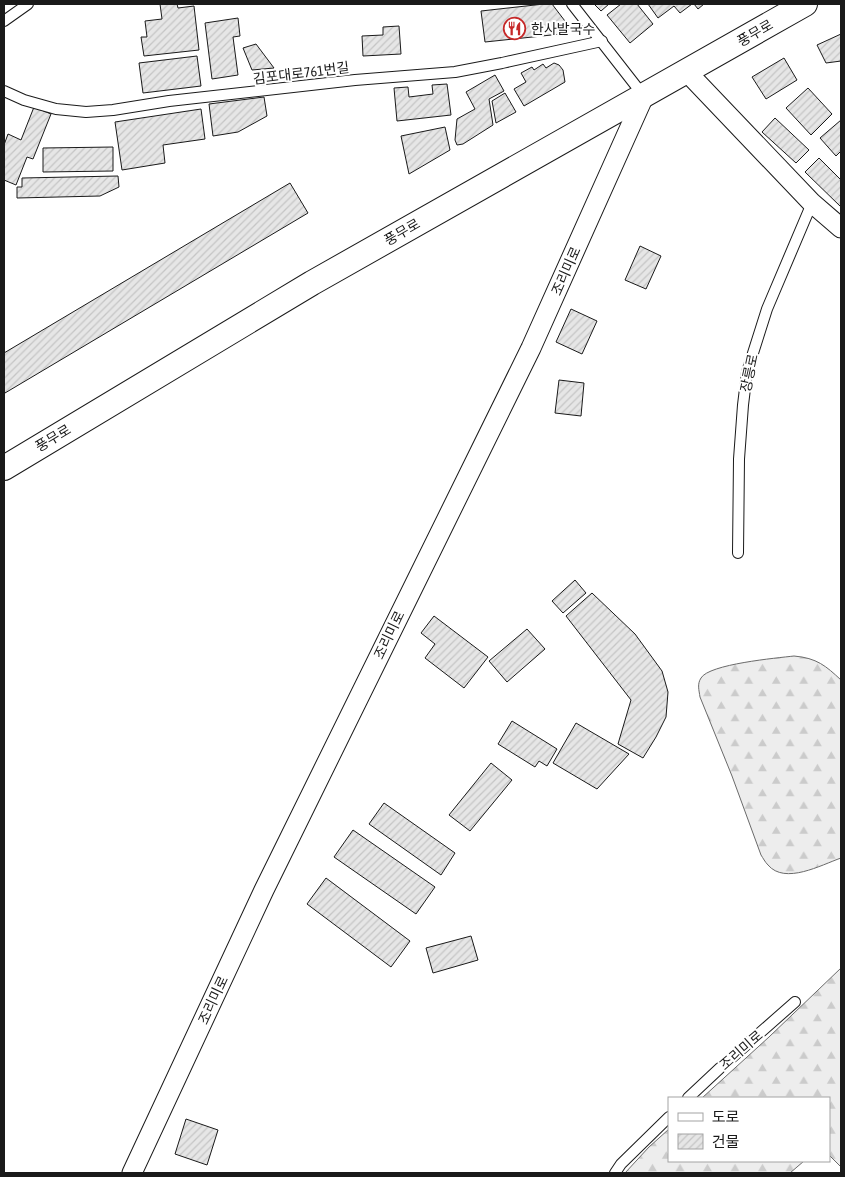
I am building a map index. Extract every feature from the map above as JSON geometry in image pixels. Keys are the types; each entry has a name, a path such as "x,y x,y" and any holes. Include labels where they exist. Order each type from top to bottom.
{"street":[{"name":"풍무로","path":"4,468 312,283 804,4"},
{"path":"687,72 812,204 841,228"},
{"name":"조리미로","path":"132,1173 264,890 532,348 644,96"}],"lane":[{"path":"4,21 28,4"},
{"path":"572,4 644,96"},
{"name":"김포대로761번길","path":"4,91 24,100 56,109 86,112 113,110 355,80 455,72 602,41"},
{"name":"장릉로","path":"738,553 739,459 742,405 747,372 770,300 812,204"},
{"name":"조리미로","path":"689,1097 795,1002"},
{"path":"614,1173 668,1118"}],"green space":[{"path":"794,656 815,661 841,680 841,858 803,872 784,873 775,871 761,855 700,697 699,685 701,678 707,673 729,665"},
{"path":"841,968 841,1167 830,1156 830,1097 703,1097"},
{"path":"668,1130 668,1162 803,1162 790,1173 625,1173"}],"building":[{"path":"160,4 177,4 178,8 194,6 199,50 144,56 141,37 147,37 145,21 162,19"},
{"path":"552,4 568,25 568,31 561,34 485,42 481,11"},
{"path":"594,4 609,4 601,11"},
{"path":"621,4 637,4 653,24 630,43 607,15"},
{"path":"648,4 692,4 680,13 674,6 658,18"},
{"path":"694,4 704,4 698,9"},
{"path":"238,18 240,36 233,37 238,75 212,79 205,23"},
{"path":"399,26 401,54 363,56 362,36 383,35 383,27"},
{"path":"841,34 841,61 826,63 817,45"},
{"path":"256,44 274,68 252,70 243,48"},
{"path":"197,56 201,86 143,93 139,63"},
{"path":"784,58 797,80 766,99 752,77"},
{"path":"554,63 563,70 565,82 524,106 514,89 526,82 521,73 532,67 534,70 543,64 546,68"},
{"path":"495,75 504,91 489,99 493,125 463,144 457,145 455,140 457,119 475,109 466,92"},
{"path":"447,84 451,115 397,121 394,88 408,87 409,97 433,94 432,85"},
{"path":"808,88 832,114 811,135 786,108"},
{"path":"505,93 516,112 496,123 492,101"},
{"path":"264,97 267,116 238,132 213,136 209,104"},
{"path":"34,107 51,114 33,159 27,157 16,185 4,180 4,145 8,134 21,140"},
{"path":"201,109 205,139 163,145 165,163 122,170 115,122"},
{"path":"775,118 809,150 796,163 762,132"},
{"path":"841,120 841,151 836,156 820,138"},
{"path":"445,127 450,150 409,174 401,136"},
{"path":"113,147 113,171 43,172 43,148"},
{"path":"819,158 841,180 841,207 805,172"},
{"path":"118,176 119,187 100,196 17,198 17,187 22,187 22,178"},
{"path":"290,183 308,213 5,393 4,353"},
{"path":"640,246 661,256 646,289 625,280"},
{"path":"571,309 597,321 582,354 556,342"},
{"path":"559,380 584,383 581,416 555,413"},
{"path":"575,580 586,593 563,613 552,601"},
{"path":"592,593 635,634 662,671 668,692 666,717 643,758 618,744 631,700 566,616"},
{"path":"434,616 488,657 464,688 425,658 435,644 421,633"},
{"path":"527,629 545,649 507,682 489,661"},
{"path":"512,721 557,749 547,766 539,761 535,767 498,744"},
{"path":"576,723 629,754 597,789 553,763"},
{"path":"491,763 512,780 470,831 449,815"},
{"path":"384,803 455,853 441,875 369,824"},
{"path":"353,830 435,887 416,914 334,857"},
{"path":"326,878 410,941 391,967 307,904"},
{"path":"471,936 478,960 433,973 426,948"},
{"path":"186,1119 218,1130 207,1165 175,1154"}],"place":[{"name":"한사발국수","path":"515,29"}]}
